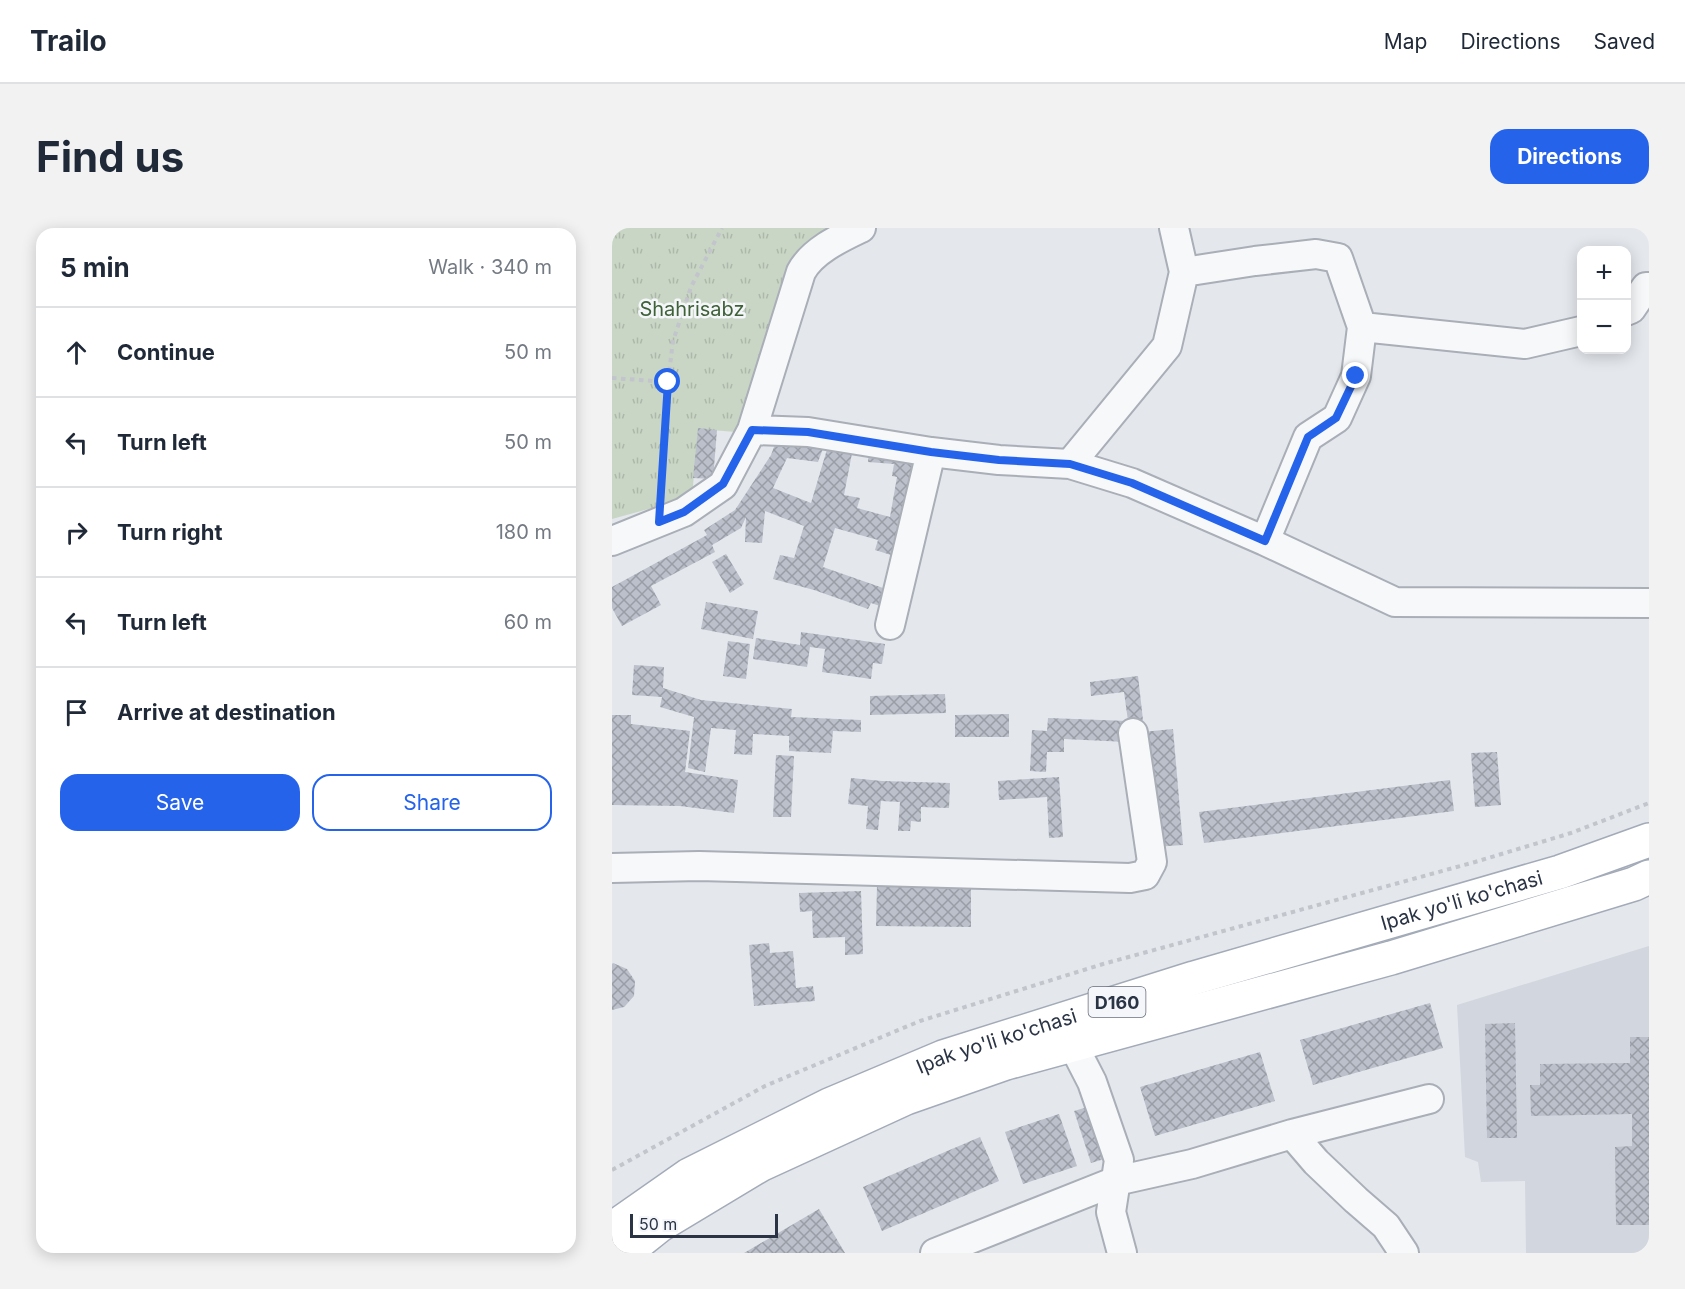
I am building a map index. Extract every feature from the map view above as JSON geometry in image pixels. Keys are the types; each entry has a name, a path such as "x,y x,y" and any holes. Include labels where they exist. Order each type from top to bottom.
{"main road":[{"name":"Ipak yo'li ko'chasi","path":"612,1229 689,1175 829,1104 943,1057 1194,978 1560,872 1649,840"},
{"name":"Ipak yo'li ko'chasi","path":"626,1253 660,1225 760,1165 906,1098 1006,1063 1391,958 1634,884 1649,877"}],"street":[{"path":"612,541 684,512 723,484 752,430 806,261 861,228"},
{"path":"1070,464 1167,346 1184,272 1174,228"},
{"path":"1184,272 1316,254 1338,258 1362,327 1356,376 1336,418 1308,437 1265,541"},
{"path":"1631,309 1646,287 1649,288"},
{"path":"1362,327 1525,344 1577,332"},
{"path":"752,430 808,432 931,452 999,460 1070,464 1132,483 1265,541 1395,602 1649,603"},
{"path":"890,625 931,452"},
{"path":"612,868 699,866 1130,878 1145,875 1152,862 1133,733"},
{"path":"1073,1046 1092,1082 1119,1160 1111,1212 1122,1253"},
{"path":"935,1253 1116,1181 1192,1164 1292,1134 1429,1099"},
{"path":"1292,1134 1316,1162 1386,1226 1404,1253"}],"path":[{"path":"659,522 668,382 673,341 691,287 722,228"},
{"path":"612,378 668,382"},
{"path":"612,1170 765,1086 920,1021 1103,964 1475,862 1571,833 1649,803"}],"shaded area":[{"path":"1649,946 1649,1253 1526,1253 1525,1181 1481,1182 1478,1162 1465,1157 1457,1005"}],"green space":[{"name":"Shahrisabz","path":"612,228 843,228 795,253 736,432 698,429 692,497 612,519"}],"building":[{"path":"698,428 717,430 713,479 693,478"},
{"path":"777,439 824,446 818,462 787,458 773,488 811,503 828,446 853,448 844,495 860,498 857,508 890,517 897,477 892,476 894,464 868,462 869,450 925,456 886,608 871,603 868,609 814,590 773,579 780,555 794,558 804,526 765,511 762,543 745,542 746,517 741,528 712,545 715,552 651,586 661,605 622,626 612,608 612,587 707,535 704,530 735,510 771,455","holes":["835,528 878,540 875,550 891,555 883,588 823,567"]},
{"path":"726,554 744,584 730,593 712,562"},
{"path":"706,602 758,611 753,639 701,629"},
{"path":"801,632 885,644 882,664 873,663 871,679 822,672 825,649 810,647 807,667 753,659 756,638 800,645"},
{"path":"728,641 750,644 746,679 723,676"},
{"path":"634,665 664,667 663,688 701,700 792,709 791,717 861,720 861,732 833,731 831,753 789,751 789,736 753,734 752,755 734,754 736,730 711,728 705,772 688,768 694,717 660,707 662,697 632,695"},
{"path":"1138,676 1143,720 1128,721 1124,692 1091,696 1090,682"},
{"path":"945,694 946,713 870,715 870,696"},
{"path":"1009,714 1009,737 955,737 955,715"},
{"path":"612,715 631,715 631,724 690,731 685,772 738,780 734,813 680,806 612,805"},
{"path":"1048,718 1128,721 1127,742 1064,739 1064,752 1047,752 1046,772 1030,771 1032,730 1047,731"},
{"path":"1173,729 1183,845 1154,847 1143,732"},
{"path":"1497,752 1501,805 1475,807 1471,753"},
{"path":"776,755 794,756 791,817 773,817"},
{"path":"1059,777 1063,837 1049,838 1047,797 999,800 998,781"},
{"path":"851,778 950,783 949,808 921,807 921,822 911,821 910,831 898,831 900,802 881,801 878,830 866,829 868,806 848,804"},
{"path":"1450,780 1454,811 1204,843 1199,812"},
{"path":"877,885 971,887 971,927 876,926"},
{"path":"861,891 863,954 845,955 845,937 813,938 812,911 800,912 799,893"},
{"path":"769,943 770,953 793,951 796,988 813,986 815,1001 754,1006 749,945"},
{"path":"612,964 627,969 635,981 634,996 624,1007 612,1010"},
{"path":"1430,1003 1443,1048 1313,1085 1300,1040"},
{"path":"1515,1023 1517,1138 1487,1138 1485,1024"},
{"path":"1630,1037 1649,1037 1649,1225 1616,1225 1615,1147 1632,1146 1632,1114 1531,1116 1530,1085 1540,1085 1540,1064 1630,1063"},
{"path":"1260,1052 1275,1101 1155,1136 1140,1087"},
{"path":"1094,1105 1111,1157 1091,1163 1074,1111"},
{"path":"1059,1114 1077,1166 1023,1184 1005,1132"},
{"path":"980,1137 999,1181 882,1231 863,1187"},
{"path":"819,1209 845,1253 744,1253"}],"route":[{"path":"668,382 659,522 684,512 723,484 752,430 808,432 931,452 999,460 1070,464 1132,483 1265,541 1308,437 1336,418 1356,376"}]}
